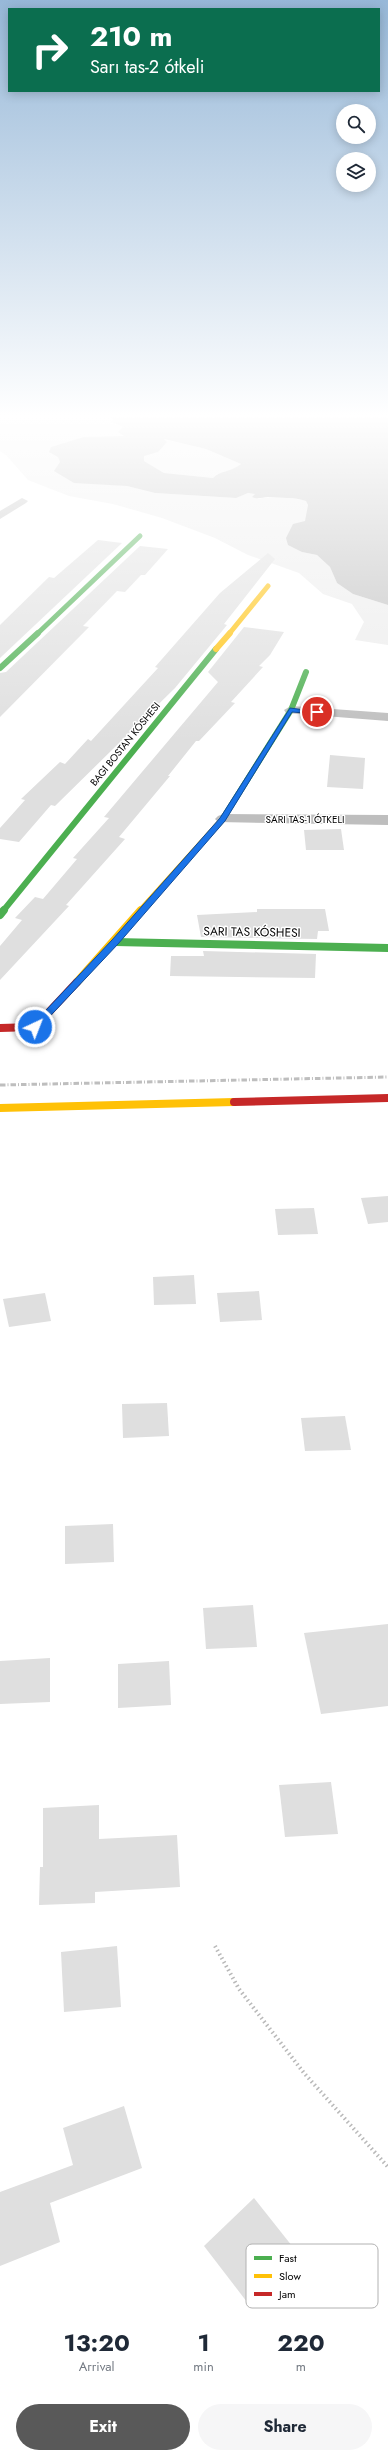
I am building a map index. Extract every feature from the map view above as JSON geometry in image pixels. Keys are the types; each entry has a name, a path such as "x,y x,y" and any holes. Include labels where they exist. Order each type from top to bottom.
{"street":[{"path":"0,668 140,536"},
{"path":"0,915 268,586"},
{"path":"0,1028 35,1027 115,942 223,819 290,710 306,672"},
{"path":"290,710 388,717"},
{"path":"223,819 388,820"},
{"path":"115,942 388,948"},
{"path":"0,1108 388,1098"}],"path":[{"path":"215,1946 239,1989 304,2074 388,2167"}],"shaded area":[{"path":"181,525 305,525 302,552 317,555 330,567 337,583 353,594 388,605 388,645 355,640 364,622 352,604 323,594 299,573 248,555 215,538"},
{"path":"292,525 388,525 388,605 353,594 337,583 330,567 317,555 302,552 288,545 286,538"}],"building":[{"path":"98,540 122,543 0,658 0,625 49,577 54,578"},
{"path":"140,546 168,549 145,575 141,575 125,592 117,591 83,626 89,627 0,717 0,673 6,672"},
{"path":"268,553 275,559 224,624 227,625 175,688 55,806 51,805 19,842 0,839 0,828 25,800 21,799 60,762 65,764 88,739 91,741 158,668 155,667 220,593"},
{"path":"244,627 284,632 270,655 259,666 263,667 231,702 235,703 199,741 196,741 168,776 170,776 119,837 125,839 66,905 69,906 0,980 0,946 22,920 15,918 35,897 43,899 77,859 73,858 109,818 104,817 218,682 208,672"},
{"path":"330,755 365,758 363,789 327,787"},
{"path":"341,829 344,850 306,850 304,830"},
{"path":"257,909 325,909 329,931 318,931 317,939 201,937 197,915 257,912"},
{"path":"203,951 316,954 315,978 170,976 171,956 204,956"},
{"path":"388,1196 388,1222 368,1224 361,1198"},
{"path":"314,1208 318,1234 278,1235 275,1209"},
{"path":"194,1275 196,1304 154,1305 153,1277"},
{"path":"259,1291 262,1320 220,1322 217,1293"},
{"path":"45,1293 51,1321 9,1327 3,1299"},
{"path":"167,1403 169,1436 123,1438 122,1404"},
{"path":"345,1416 351,1450 305,1451 301,1418"},
{"path":"113,1524 114,1562 65,1564 65,1526"},
{"path":"253,1605 257,1647 206,1649 203,1608"},
{"path":"388,1624 388,1706 321,1714 304,1633"},
{"path":"50,1658 50,1702 0,1704 0,1661"},
{"path":"169,1661 171,1705 118,1708 118,1664"},
{"path":"331,1782 338,1834 285,1837 279,1785"},
{"path":"99,1805 99,1839 177,1835 180,1887 95,1892 95,1903 39,1905 40,1867 43,1867 43,1808"},
{"path":"117,1946 121,2007 64,2012 61,1952"},
{"path":"124,2106 142,2168 50,2203 60,2242 0,2266 0,2192 73,2165 63,2128"},
{"path":"254,2198 290,2244 246,2244 246,2301 204,2246"}],"railway":[{"path":"0,1085 388,1077"}],"traffic: fast":[{"path":"0,668 140,536"},
{"path":"0,915 216,649"},
{"path":"222,820 291,710 306,672"},
{"path":"115,942 388,948"}],"traffic: slow":[{"path":"216,649 268,586"},
{"path":"77,982 222,820"},
{"path":"0,1108 234,1102"}],"traffic: jam":[{"path":"0,1028 35,1027 77,982"},
{"path":"234,1102 388,1098"}],"route":[{"path":"35,1027 115,942 223,819 290,710 317,712"}]}
